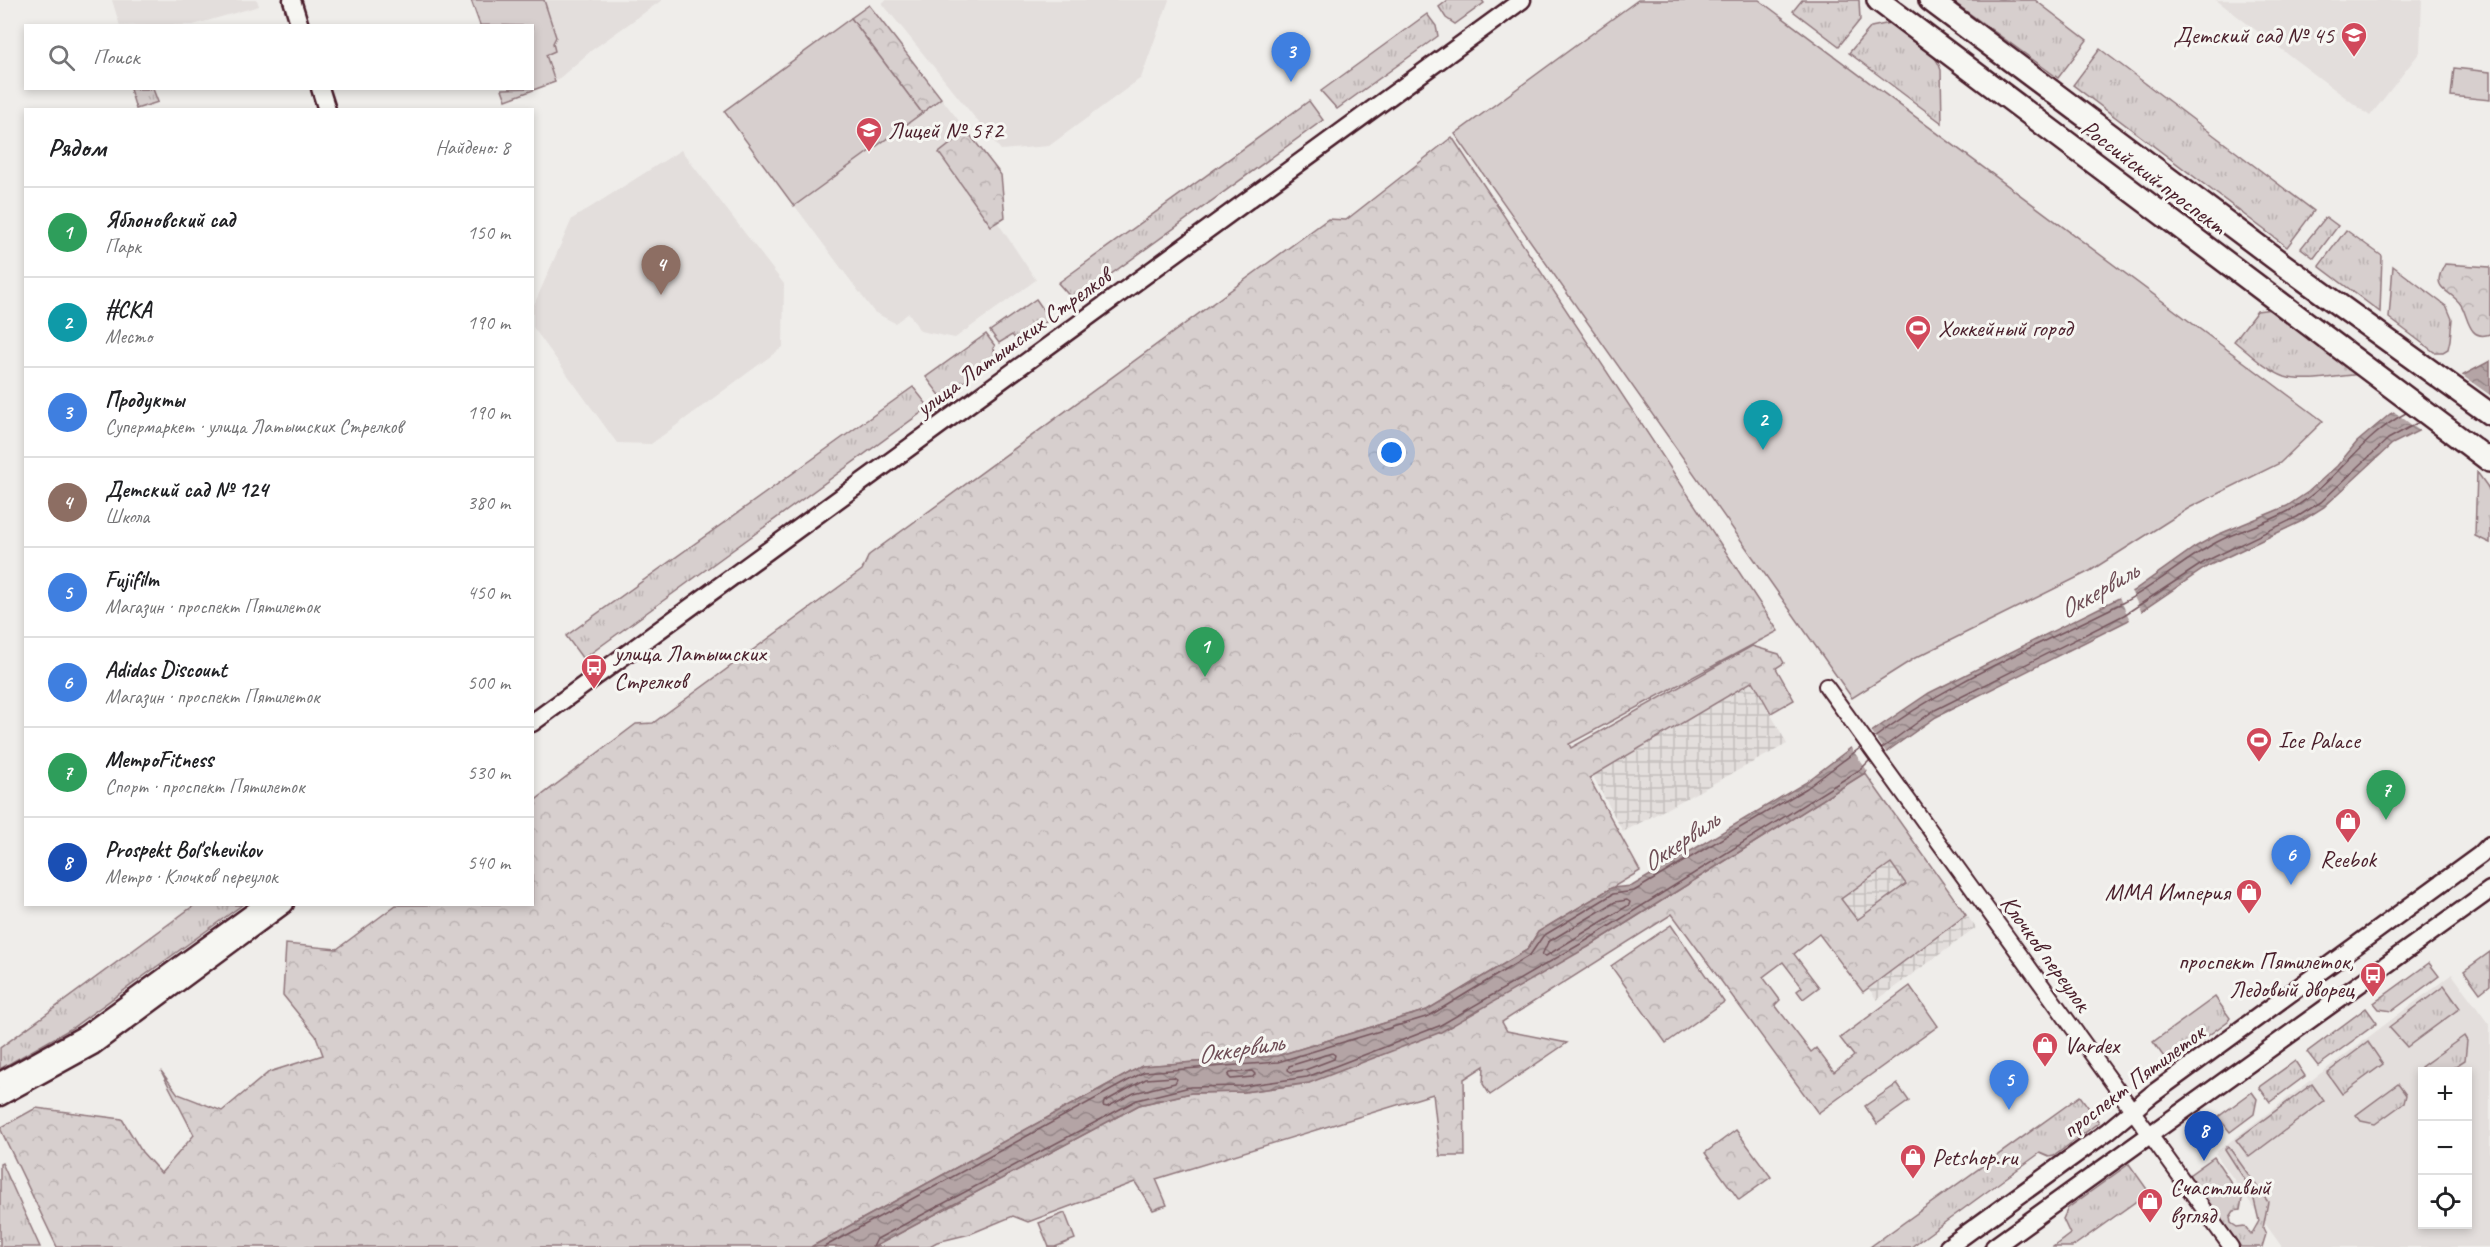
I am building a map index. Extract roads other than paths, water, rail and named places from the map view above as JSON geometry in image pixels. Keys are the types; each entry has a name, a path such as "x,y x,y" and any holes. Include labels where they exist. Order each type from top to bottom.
{"main road":[{"name":"Российский проспект","path":"1878,0 2490,461"},
{"name":"Российский проспект","path":"1930,0 2432,374 2490,414"}],"street":[{"path":"292,0 299,24"},
{"name":"улица Латышских Стрелков","path":"534,708 1503,0"},
{"name":"улица Латышских Стрелков","path":"534,722 1522,0"},
{"path":"321,90 326,108"},
{"name":"Клочков переулок","path":"1826,686 2231,1247"},
{"name":"проспект Пятилеток","path":"1948,1247 2108,1131 2133,1110 2480,855 2490,845"},
{"path":"1994,1247 2490,890"},
{"path":"0,1082 85,1034 261,906"},
{"path":"0,1097 93,1046 282,906"}],"water":[{"path":"2490,361 2490,395 2392,444 2324,507 2300,522 2208,566 2127,621 1936,717 1889,750 1865,773 1588,947 1441,1032 1309,1083 1244,1092 1191,1093 1139,1105 874,1247 811,1247 1142,1066 1277,1056 1427,1010 1527,950 1538,932 1611,888 1632,886 1805,783 1874,730 1929,693 2133,591 2195,547 2217,535 2287,506 2308,492 2337,466 2357,442 2390,414"}],"place":[{"name":"Детский сад № 45","path":"2354,58"},
{"name":"Продукты","path":"1291,82"},
{"name":"Лицей № 572","path":"869,153"},
{"name":"Детский сад № 124","path":"661,295"},
{"name":"Хоккейный город","path":"1918,351"},
{"name":"#СКА","path":"1763,450"},
{"name":"Яблоновский сад","path":"1205,677"},
{"name":"улица Латышских Стрелков","path":"594,690"},
{"name":"Ice Palace","path":"2259,763"},
{"name":"МетроFitness","path":"2386,820"},
{"name":"Reebok","path":"2348,844"},
{"name":"Adidas Discount","path":"2291,885"},
{"name":"ММА Империя","path":"2249,915"},
{"name":"проспект Пятилеток, Ледовый дворец","path":"2373,998"},
{"name":"Vardex","path":"2045,1068"},
{"name":"Fujifilm","path":"2009,1110"},
{"name":"Prospekt Bol'shevikov","path":"2204,1161"},
{"name":"Petshop.ru","path":"1913,1180"},
{"name":"Счастливый взгляд","path":"2150,1224"}],"water label":[{"name":"Оккервиль","path":"2098,590"},
{"name":"Оккервиль","path":"1680,841"},
{"name":"Оккервиль","path":"1240,1048"}]}
